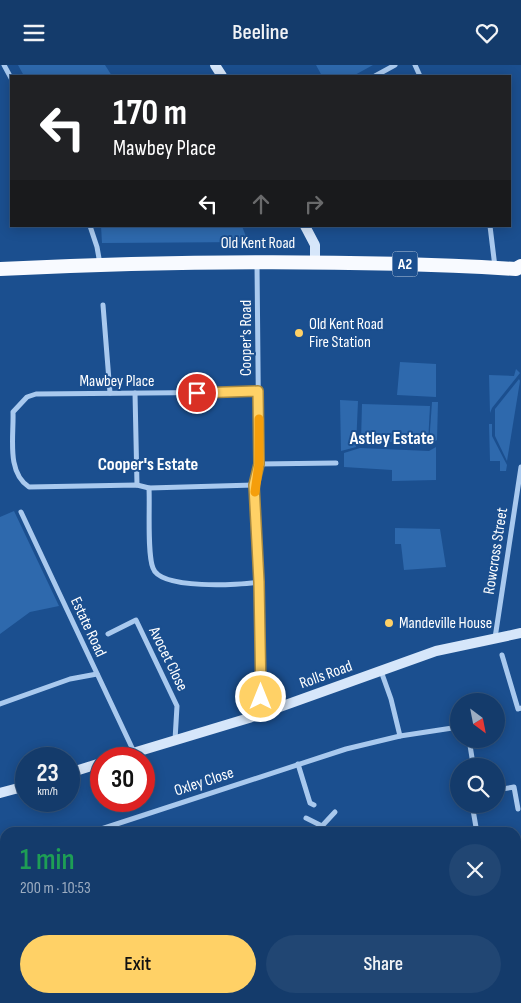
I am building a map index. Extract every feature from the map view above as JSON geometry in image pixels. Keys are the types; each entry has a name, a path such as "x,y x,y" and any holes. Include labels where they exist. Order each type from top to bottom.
{"highway":[{"name":"Old Kent Road","path":"0,269 257,261 314,261 519,269"}],"main road":[{"path":"306,227 315,245 314,261"},
{"name":"Rolls Road","path":"151,747 262,713 436,651 521,633"},
{"path":"0,793 15,789"}],"street":[{"path":"4,65 10,76"},
{"path":"377,75 395,65"},
{"path":"90,227 97,247 100,265"},
{"path":"490,227 495,268"},
{"name":"Cooper's Road","path":"257,261 259,464 254,485 259,582 262,713"},
{"path":"103,305 110,393"},
{"name":"Mawbey Place","path":"137,485 28,487 20,481 14,467 13,411 27,397 36,394 258,391"},
{"path":"135,393 137,485 149,488 254,485"},
{"path":"259,464 336,463"},
{"name":"Rowcross Street","path":"495,638 521,467"},
{"path":"149,488 150,558 153,571 158,575 182,583 259,582"},
{"name":"Estate Road","path":"21,512 132,747"},
{"name":"Avocet Close","path":"108,634 136,620 177,706 175,740"},
{"path":"502,655 518,709 521,709"},
{"path":"381,671 400,736"},
{"path":"0,703 64,681 97,674"},
{"name":"Oxley Close","path":"107,827 357,746 400,736 450,728"},
{"path":"298,764 310,803 314,805"},
{"path":"505,788 514,787 518,809"},
{"path":"306,818 322,826 335,812"},
{"path":"474,813 476,827"}],"shaded area":[{"path":"18,65 105,65 111,75 23,75"},
{"path":"316,65 373,65 355,75 321,75"},
{"path":"101,227 242,227 248,242 102,243"},
{"path":"400,362 436,364 436,397 397,395"},
{"path":"516,369 520,373 490,413 489,375 514,376"},
{"path":"519,379 507,461 495,436 495,409"},
{"path":"340,400 358,401 356,447 341,451"},
{"path":"432,402 438,402 437,440 429,445"},
{"path":"362,404 430,406 428,443 361,441"},
{"path":"489,424 492,424 492,436 507,465 506,471 500,471 500,461 490,461"},
{"path":"436,447 436,480 392,481 392,470 344,467 344,453 360,448 429,451"},
{"path":"14,511 59,606 30,612 0,634 0,517"},
{"path":"395,528 440,529 446,567 404,570 401,544 395,544"}],"slow traffic":[{"path":"255,492 254,485 259,464 259,419"}],"place":[{"name":"Old Kent Road Fire Station","path":"299,333"},
{"name":"Mandeville House","path":"389,623"}],"district":[{"name":"Astley Estate","path":"392,438"},
{"name":"Cooper's Estate","path":"148,464"}],"route":[{"path":"197,393 258,391 259,464 254,485 259,582 261,697"}]}
